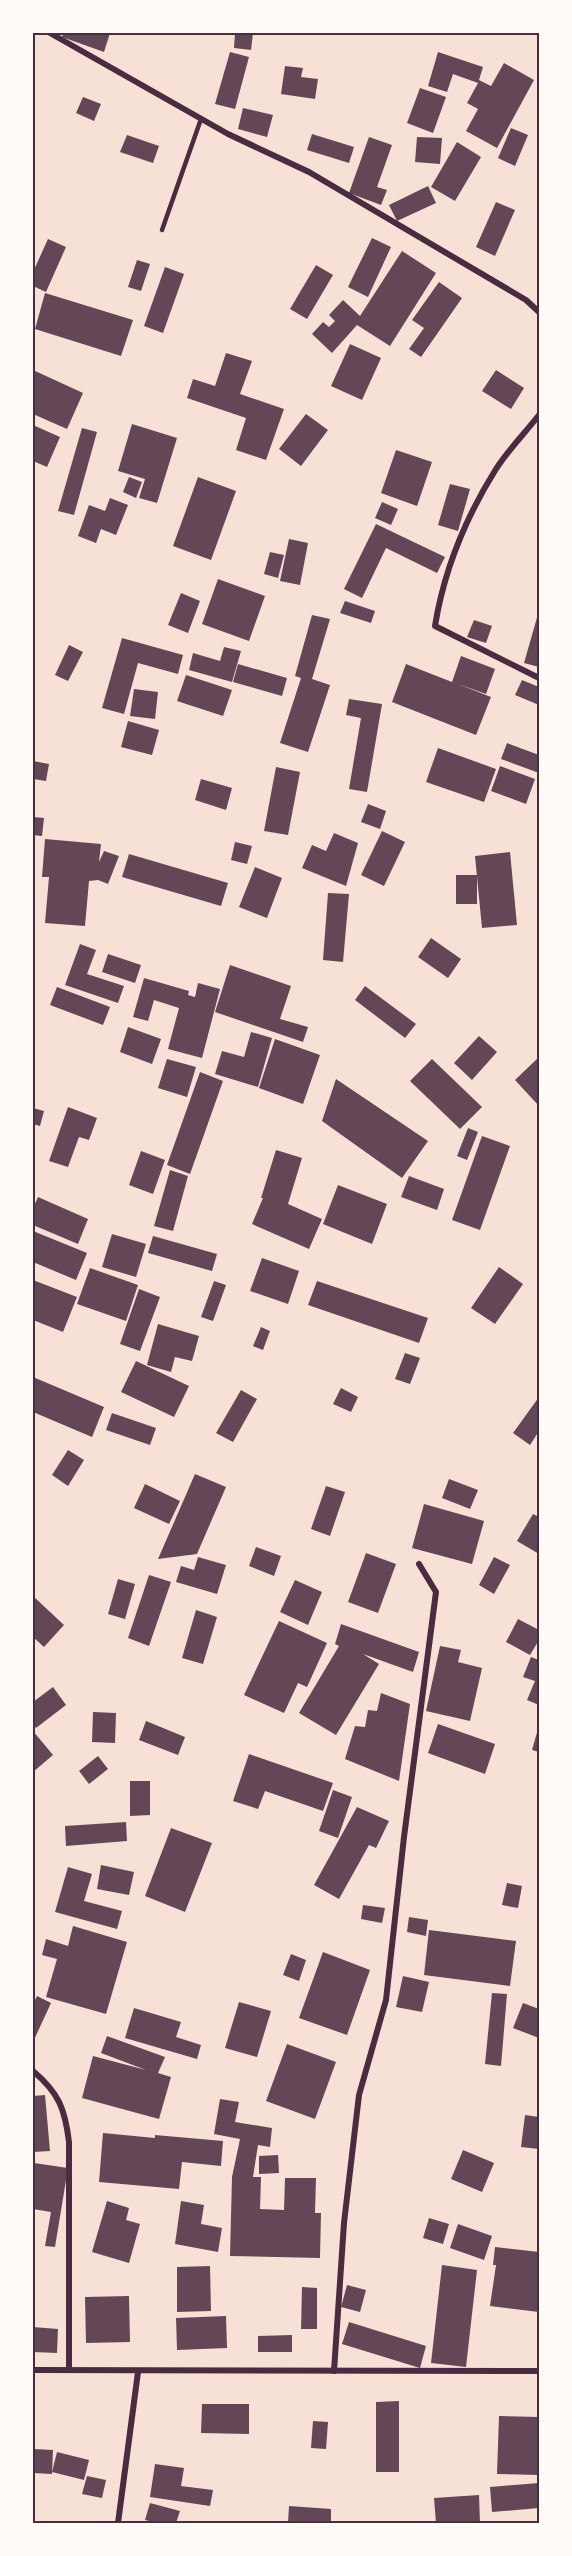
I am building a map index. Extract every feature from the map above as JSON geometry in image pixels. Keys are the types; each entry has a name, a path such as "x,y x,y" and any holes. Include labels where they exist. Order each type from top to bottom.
{"street":[{"path":"50,33 201,119 309,172 526,300 539,312"},
{"path":"539,415 497,468 462,531 439,599 435,626 539,678"},
{"path":"334,2371 344,2223 359,2095 386,2000 404,1837 436,1592 419,1564"},
{"path":"33,2071 51,2086 66,2114 69,2142 69,2370"},
{"path":"33,2370 539,2371"},
{"path":"118,2523 138,2372"}],"lane":[{"path":"162,230 201,119"}],"building":[{"path":"64,33 110,33 104,52 62,37"},
{"path":"235,33 253,33 251,50 234,48"},
{"path":"230,52 249,57 235,109 215,104"},
{"path":"438,52 483,67 479,80 491,86 504,63 534,80 497,148 466,131 478,109 467,103 478,83 453,74 447,92 428,86"},
{"path":"285,66 303,68 301,77 318,79 315,99 281,94"},
{"path":"420,88 446,97 433,133 407,123"},
{"path":"83,97 101,104 94,121 76,113"},
{"path":"243,108 273,115 267,137 238,129"},
{"path":"511,128 528,135 515,166 498,158"},
{"path":"312,134 354,147 349,163 307,150"},
{"path":"127,135 159,146 153,163 120,152"},
{"path":"369,137 392,145 377,187 387,190 381,205 349,193"},
{"path":"417,137 442,138 440,164 415,162"},
{"path":"457,142 481,157 455,201 431,187"},
{"path":"428,186 436,203 397,221 389,205"},
{"path":"496,202 515,210 495,256 476,247"},
{"path":"372,238 391,247 368,297 348,287"},
{"path":"48,239 66,247 46,292 33,286 33,272"},
{"path":"402,251 436,273 390,346 357,325 332,353 312,334 323,322 329,327 335,321 329,315 343,300 360,316"},
{"path":"137,260 150,264 141,291 128,287"},
{"path":"316,265 333,275 307,319 290,309"},
{"path":"165,267 184,274 163,333 144,326"},
{"path":"439,282 462,298 421,357 409,349 424,328 412,320"},
{"path":"45,293 133,320 121,356 35,329"},
{"path":"350,344 381,358 362,400 331,386"},
{"path":"226,353 252,361 240,394 284,409 266,460 236,450 246,418 187,398 193,379 215,386"},
{"path":"33,370 83,393 67,429 33,414"},
{"path":"496,370 524,388 511,409 482,391"},
{"path":"306,414 328,430 301,466 279,449"},
{"path":"132,424 177,438 157,503 139,498 145,479 118,471"},
{"path":"33,425 60,437 47,467 33,461"},
{"path":"82,428 97,432 74,515 58,511"},
{"path":"396,450 432,462 417,506 381,493"},
{"path":"129,477 142,482 136,498 123,492"},
{"path":"198,477 236,491 211,560 173,546"},
{"path":"450,484 470,489 458,531 438,525"},
{"path":"110,498 128,505 116,535 101,529 96,543 78,536 89,505 105,511"},
{"path":"382,502 398,509 391,525 375,518"},
{"path":"376,524 445,557 437,573 386,548 362,598 344,589"},
{"path":"289,539 308,543 300,585 280,581"},
{"path":"270,552 284,555 278,578 264,574"},
{"path":"218,579 265,596 249,641 202,624"},
{"path":"181,593 200,601 188,633 168,625"},
{"path":"345,601 375,611 371,623 340,613"},
{"path":"539,614 539,667 524,663"},
{"path":"312,615 330,619 312,679 330,685 308,752 280,743 301,678 295,676"},
{"path":"474,620 492,626 486,643 467,637"},
{"path":"122,638 183,655 178,674 138,663 124,714 102,708"},
{"path":"69,645 83,652 68,681 55,675"},
{"path":"224,647 241,651 232,682 189,670 193,653 220,661"},
{"path":"461,656 495,669 486,694 458,684 491,697 476,735 392,702 406,664 452,682"},
{"path":"238,664 287,678 282,696 233,682"},
{"path":"186,675 232,690 223,716 177,701"},
{"path":"522,680 539,687 539,705 515,695"},
{"path":"134,689 158,692 155,719 130,716"},
{"path":"349,699 382,704 367,792 349,789 361,718 346,715"},
{"path":"128,721 159,730 152,755 121,747"},
{"path":"507,743 539,755 539,773 501,759"},
{"path":"438,748 496,769 484,802 426,782"},
{"path":"33,761 49,764 46,781 33,779"},
{"path":"500,766 535,779 526,804 491,791"},
{"path":"276,767 300,772 288,835 264,831"},
{"path":"201,779 232,788 226,810 195,800"},
{"path":"368,804 386,811 380,829 361,822"},
{"path":"33,817 44,818 42,836 33,835"},
{"path":"382,831 405,842 384,886 361,875"},
{"path":"334,833 358,843 346,886 302,868 312,845 326,851"},
{"path":"45,839 101,844 99,862 104,851 119,856 108,884 98,880 89,881 85,926 45,923 49,877 42,877"},
{"path":"235,842 252,846 247,864 231,860"},
{"path":"510,852 517,925 482,928 475,856"},
{"path":"129,854 228,883 221,906 122,877"},
{"path":"255,867 282,878 267,918 239,907"},
{"path":"456,875 477,875 477,904 456,904"},
{"path":"328,893 349,894 343,962 323,960"},
{"path":"431,938 461,959 448,978 418,957"},
{"path":"80,944 96,950 87,974 124,986 118,1003 65,985"},
{"path":"108,954 141,965 135,983 102,972"},
{"path":"230,965 291,986 280,1019 308,1027 303,1042 215,1012"},
{"path":"144,978 189,991 188,995 195,997 198,983 220,989 202,1058 168,1049 179,1008 154,1000 148,1021 133,1017"},
{"path":"365,986 416,1024 405,1038 355,1000"},
{"path":"57,987 110,1007 103,1025 50,1005"},
{"path":"128,1027 161,1039 152,1064 120,1052"},
{"path":"251,1032 272,1038 258,1087 215,1074 222,1051 244,1057"},
{"path":"479,1036 497,1052 472,1080 454,1063"},
{"path":"275,1039 320,1055 303,1104 259,1088"},
{"path":"539,1057 539,1106 515,1080"},
{"path":"167,1059 196,1067 187,1097 158,1088"},
{"path":"432,1059 482,1107 460,1129 410,1081"},
{"path":"200,1072 223,1081 190,1174 167,1165"},
{"path":"336,1079 428,1141 402,1178 322,1121"},
{"path":"68,1107 97,1118 89,1140 79,1137 68,1167 49,1161"},
{"path":"33,1108 44,1111 40,1126 33,1124"},
{"path":"468,1128 478,1132 467,1160 457,1156"},
{"path":"482,1136 510,1146 480,1230 452,1220"},
{"path":"276,1150 302,1158 288,1204 322,1219 309,1249 252,1224 263,1198 261,1198"},
{"path":"141,1151 165,1160 153,1194 129,1185"},
{"path":"170,1170 188,1176 173,1231 154,1226"},
{"path":"409,1176 444,1189 437,1210 401,1197"},
{"path":"338,1185 387,1204 372,1244 323,1224"},
{"path":"38,1197 88,1219 78,1244 33,1225 33,1208"},
{"path":"33,1231 87,1253 76,1280 33,1262"},
{"path":"112,1234 146,1244 136,1277 102,1267"},
{"path":"153,1236 217,1254 212,1271 148,1253"},
{"path":"262,1258 299,1271 288,1304 250,1291"},
{"path":"499,1267 523,1284 495,1324 471,1308"},
{"path":"90,1268 138,1285 126,1321 77,1304"},
{"path":"33,1280 77,1297 63,1332 33,1320"},
{"path":"214,1281 226,1285 213,1321 201,1317"},
{"path":"317,1281 428,1318 419,1343 308,1305"},
{"path":"139,1289 160,1297 140,1351 120,1344"},
{"path":"158,1324 199,1336 192,1361 175,1357 171,1372 147,1365"},
{"path":"261,1327 270,1331 263,1350 253,1346"},
{"path":"405,1353 420,1358 410,1384 395,1379"},
{"path":"136,1361 189,1386 174,1417 121,1392"},
{"path":"33,1377 104,1407 92,1437 33,1412"},
{"path":"341,1388 358,1397 351,1412 333,1404"},
{"path":"241,1390 257,1399 233,1442 216,1433"},
{"path":"539,1397 539,1431 530,1445 513,1433"},
{"path":"112,1413 156,1428 150,1445 106,1430"},
{"path":"68,1450 84,1460 68,1486 52,1475"},
{"path":"195,1474 226,1487 197,1554 158,1559"},
{"path":"449,1479 478,1490 470,1509 442,1498"},
{"path":"145,1484 180,1501 169,1524 134,1508"},
{"path":"326,1486 345,1492 330,1536 311,1529"},
{"path":"424,1504 484,1521 472,1564 412,1548"},
{"path":"533,1514 539,1517 539,1554 517,1541"},
{"path":"256,1547 281,1556 274,1576 249,1566"},
{"path":"366,1553 396,1564 378,1613 348,1602"},
{"path":"198,1557 226,1565 217,1594 176,1582 181,1566 194,1570"},
{"path":"494,1557 510,1565 494,1594 479,1585"},
{"path":"149,1575 171,1582 149,1646 128,1638"},
{"path":"118,1579 135,1584 125,1619 108,1614"},
{"path":"295,1580 322,1592 308,1625 280,1612"},
{"path":"33,1596 64,1625 44,1647 33,1637"},
{"path":"196,1610 217,1617 203,1664 182,1658"},
{"path":"518,1619 539,1630 539,1640 530,1655 506,1642"},
{"path":"279,1621 327,1643 307,1687 298,1683 284,1713 244,1695"},
{"path":"341,1624 419,1652 413,1672 363,1654 379,1664 336,1735 299,1713 339,1646 335,1644"},
{"path":"440,1646 461,1650 458,1662 482,1668 470,1721 426,1711"},
{"path":"531,1657 539,1660 539,1705 527,1700 535,1681 523,1677"},
{"path":"53,1687 66,1705 36,1728 33,1723 33,1702"},
{"path":"381,1693 410,1704 399,1781 345,1759 355,1726 365,1727 368,1710 377,1711"},
{"path":"93,1712 116,1713 115,1743 92,1742"},
{"path":"146,1721 185,1737 178,1755 139,1740"},
{"path":"438,1724 495,1744 485,1774 428,1753"},
{"path":"539,1729 539,1752 532,1750"},
{"path":"33,1731 53,1755 33,1772"},
{"path":"249,1754 333,1783 323,1811 265,1791 258,1809 233,1801"},
{"path":"98,1756 108,1769 89,1784 79,1771"},
{"path":"130,1781 150,1781 150,1815 130,1816"},
{"path":"333,1790 352,1797 338,1838 319,1831"},
{"path":"357,1807 389,1821 376,1848 369,1845 339,1899 314,1885"},
{"path":"126,1822 127,1841 66,1846 65,1826"},
{"path":"171,1828 212,1843 185,1912 145,1896"},
{"path":"101,1865 134,1872 129,1895 97,1889"},
{"path":"68,1867 92,1874 84,1901 122,1911 117,1929 55,1912"},
{"path":"507,1883 522,1886 518,1908 502,1905"},
{"path":"363,1905 385,1908 382,1923 361,1919"},
{"path":"409,1917 428,1920 426,1936 407,1932"},
{"path":"73,1926 127,1942 106,2014 46,1997 57,1959 42,1955 46,1939 68,1946"},
{"path":"429,1930 516,1941 510,1986 424,1975"},
{"path":"323,1952 370,1970 347,2035 299,2018"},
{"path":"291,1954 306,1960 299,1981 283,1975"},
{"path":"403,1976 429,1982 422,2012 396,2007"},
{"path":"492,1993 507,1994 501,2066 485,2064"},
{"path":"37,1996 51,2003 33,2042 33,2004"},
{"path":"239,2002 271,2011 257,2057 225,2048"},
{"path":"523,2003 539,2009 539,2038 513,2028"},
{"path":"134,2008 181,2022 176,2037 201,2045 197,2059 125,2038"},
{"path":"107,2036 165,2057 158,2073 171,2077 159,2119 82,2098 93,2056 146,2070 101,2053"},
{"path":"287,2044 336,2062 315,2119 266,2101"},
{"path":"45,2095 50,2151 33,2152 33,2096"},
{"path":"220,2099 239,2102 235,2122 272,2128 270,2147 258,2145 253,2177 261,2177 260,2209 284,2210 285,2178 316,2178 315,2213 321,2213 320,2258 230,2256 232,2177 240,2139 214,2134"},
{"path":"525,2115 539,2117 539,2149 521,2147"},
{"path":"103,2133 223,2141 221,2166 182,2162 179,2189 99,2182"},
{"path":"463,2150 494,2163 482,2192 451,2179"},
{"path":"278,2155 279,2173 259,2174 259,2156"},
{"path":"34,2163 68,2168 55,2247 45,2246 51,2212 33,2209"},
{"path":"107,2201 129,2208 126,2220 140,2224 129,2263 92,2252"},
{"path":"181,2201 204,2205 201,2224 222,2228 218,2252 175,2244"},
{"path":"429,2218 449,2224 443,2244 423,2238"},
{"path":"458,2224 492,2236 484,2260 450,2248"},
{"path":"495,2247 539,2252 539,2312 490,2306 496,2265 493,2265"},
{"path":"442,2265 477,2270 466,2367 431,2363"},
{"path":"210,2266 211,2311 177,2312 177,2267"},
{"path":"347,2285 366,2290 360,2312 341,2307"},
{"path":"302,2287 317,2288 317,2329 301,2329"},
{"path":"129,2296 130,2342 86,2343 85,2297"},
{"path":"226,2316 227,2348 177,2350 176,2318"},
{"path":"349,2322 426,2346 420,2368 342,2344"},
{"path":"33,2327 58,2329 57,2353 33,2352"},
{"path":"292,2335 292,2352 258,2352 258,2336"},
{"path":"399,2401 399,2472 376,2472 376,2402"},
{"path":"202,2404 249,2404 249,2434 201,2433"},
{"path":"499,2416 539,2417 539,2475 497,2474"},
{"path":"313,2421 328,2422 326,2449 311,2448"},
{"path":"33,2449 53,2450 52,2474 33,2473"},
{"path":"57,2452 89,2460 84,2480 52,2472"},
{"path":"155,2464 184,2468 181,2486 213,2490 210,2506 150,2497"},
{"path":"87,2476 106,2480 102,2498 82,2494"},
{"path":"539,2483 539,2508 492,2512 490,2487"},
{"path":"479,2495 480,2523 436,2523 434,2498"},
{"path":"150,2503 180,2511 176,2523 157,2523 145,2520"},
{"path":"289,2506 331,2509 331,2523 288,2523"}]}
